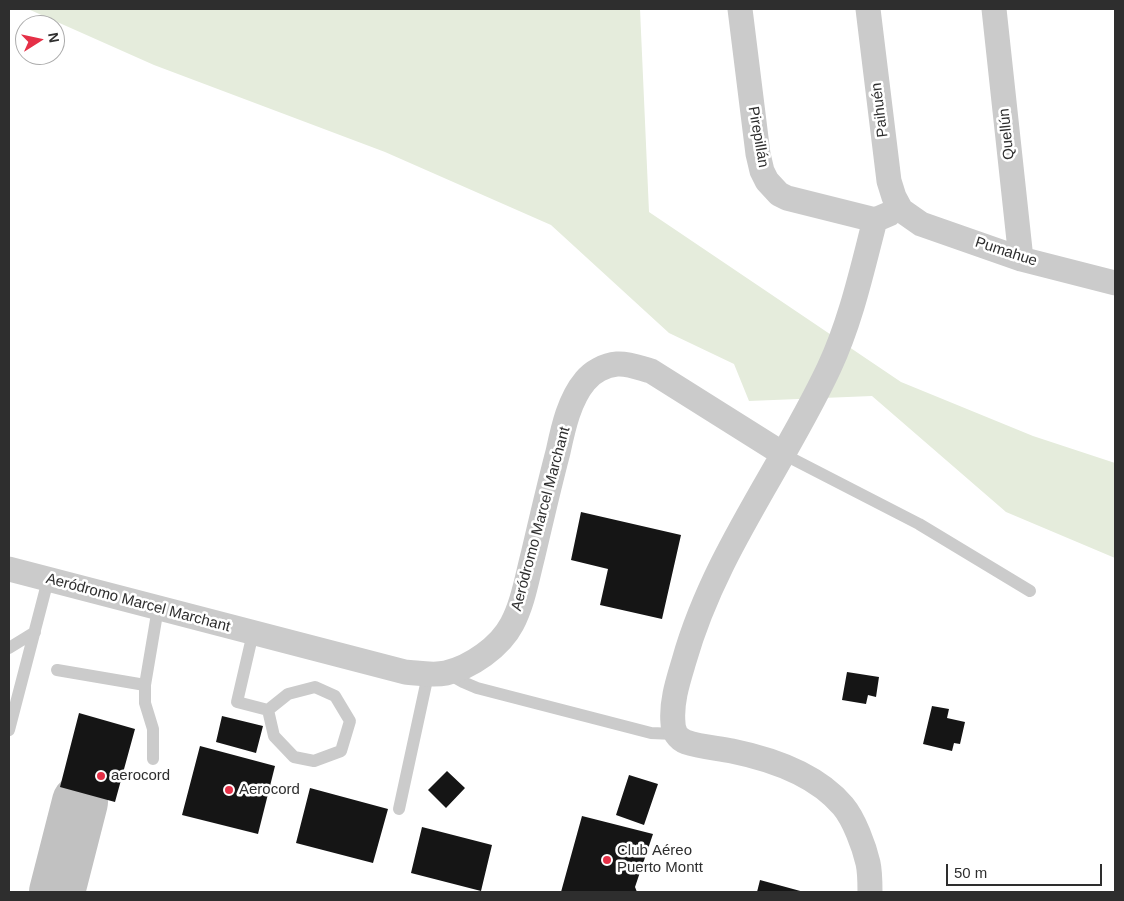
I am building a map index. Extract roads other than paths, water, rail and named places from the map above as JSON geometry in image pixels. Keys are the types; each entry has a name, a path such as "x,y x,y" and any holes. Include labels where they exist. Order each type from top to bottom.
{"street":[{"name":"Pirepillán","path":"740,9 758,154 767,181 779,194 787,198 875,220"},
{"name":"Paihuén","path":"868,9 889,181 901,210"},
{"name":"Quellún","path":"994,9 1021,259"},
{"path":"870,892 869,864 858,833 844,806 821,785 789,768 751,755 685,742 676,734 672,725 678,684 689,642 708,592 731,544 783,454 829,367 841,338 859,282 875,220 901,210"},
{"name":"Pumahue","path":"901,210 921,224 1021,259 1115,283"},
{"name":"Aeródromo Marcel Marchant","path":"9,570 405,672 437,674 467,665 498,644 512,625 523,594 560,441 569,412 584,382 594,372 617,364 633,365 651,371 783,454"}],"lane":[{"path":"783,454 919,524 1030,591"},
{"path":"9,730 48,580"},
{"path":"153,759 153,729 146,703 144,685 158,608"},
{"path":"9,648 35,632"},
{"path":"253,633 237,702 268,710"},
{"path":"57,670 144,685"},
{"path":"398,809 437,674 486,691 651,733 676,734"},
{"path":"315,687 335,696 350,721 341,751 314,761 294,757 274,736 268,710 288,694 315,687"}],"place":[{"name":"aerocord","path":"101,776"},
{"name":"Aerocord","path":"229,790"},
{"name":"Club Aéreo Puerto Montt","path":"607,860"}]}
